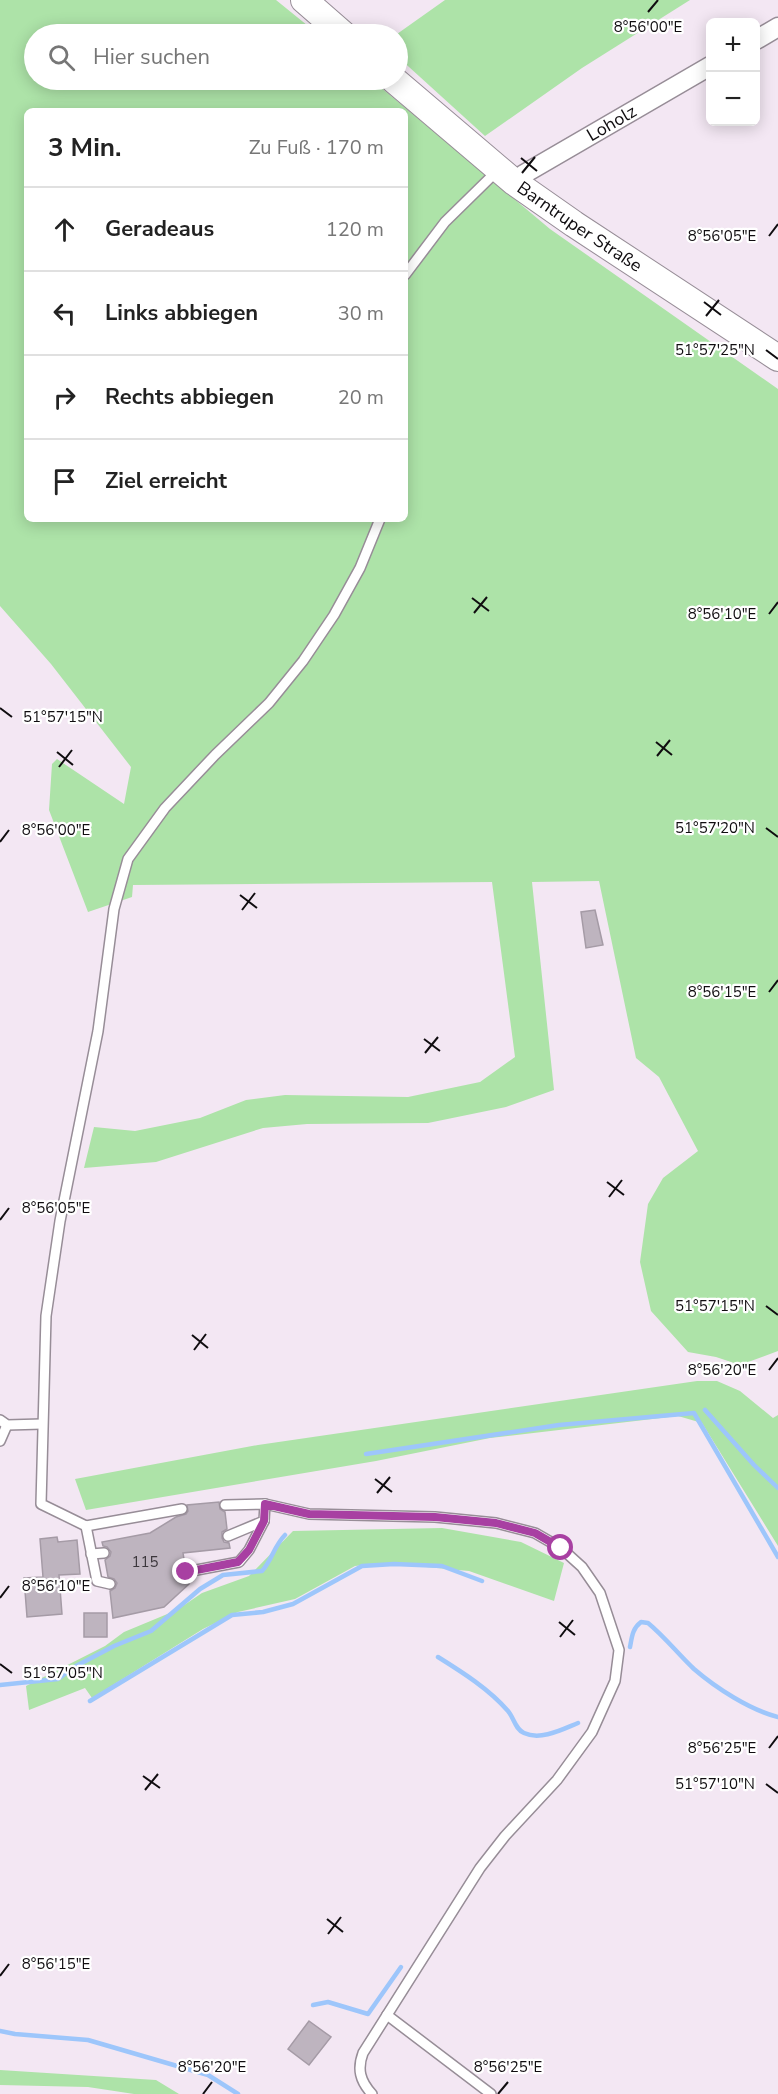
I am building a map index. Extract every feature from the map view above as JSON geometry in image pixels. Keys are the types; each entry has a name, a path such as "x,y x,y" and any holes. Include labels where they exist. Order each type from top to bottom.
{"main road":[{"path":"304,0 332,24"},
{"name":"Barntruper Straße","path":"406,90 506,176 574,224 778,358"}],"street":[{"path":"760,38 778,27"},
{"name":"Loholz","path":"506,176 524,174 706,69"}],"lane":[{"path":"408,271 446,222 506,176"},
{"path":"182,1509 86,1526 41,1504 46,1316 58,1233 98,1032 114,909 128,859 165,808 269,703 303,661 334,615 360,568 379,522"},
{"path":"0,1441 3,1422 42,1424"},
{"path":"225,1505 265,1504 309,1514 435,1517 496,1523 535,1533 561,1548 582,1567 600,1593 619,1650 615,1681 592,1732 557,1780 505,1836 480,1868 363,2053 359,2063 363,2085 372,2094"},
{"path":"186,1572 238,1562 249,1550 264,1521 265,1504"},
{"path":"228,1536 264,1521"},
{"path":"86,1526 97,1581 110,1584"},
{"path":"91,1554 104,1553"},
{"path":"387,2015 491,2094"}],"green space":[{"path":"0,0 276,0 306,24 24,24 24,90 384,90 405,108 24,108 24,522 408,522 408,110 550,229 778,389 778,1351 740,1365 716,1357 688,1352 651,1311 640,1262 648,1204 663,1178 698,1151 659,1077 636,1058 599,881 532,882 554,1090 506,1107 428,1123 307,1124 263,1128 156,1162 84,1168 94,1127 135,1131 200,1118 246,1100 285,1095 408,1097 480,1082 515,1057 492,882 133,885 132,897 88,912 49,810 52,764 57,759 124,804 131,767 51,664 0,606"},
{"path":"445,0 690,0 582,68 485,136 408,66 408,26"},
{"path":"697,1381 717,1381 740,1391 773,1418 778,1415 778,1546 702,1423 678,1416 490,1438 376,1461 86,1510 75,1479 258,1445"},
{"path":"442,1528 521,1542 564,1563 554,1601 469,1571 383,1563 355,1566 295,1599 238,1612 203,1629 92,1698 85,1688 29,1710 26,1686 105,1646 124,1632 177,1610 202,1593 249,1576 293,1531"},
{"path":"0,2070 156,2080 179,2094 134,2094 88,2087 0,2085"}],"building":[{"path":"595,910 603,945 586,948 581,912"},
{"path":"219,1502 220,1509 225,1512 227,1529 222,1532 222,1538 224,1542 229,1543 230,1548 183,1553 185,1565 180,1569 180,1574 183,1578 188,1579 189,1584 164,1607 113,1618 110,1591 117,1583 108,1577 105,1560 111,1552 103,1546 102,1542 150,1533 176,1517 186,1514 187,1505"},
{"path":"57,1537 58,1542 77,1540 80,1574 59,1575 62,1614 27,1617 24,1578 43,1577 40,1539"},
{"path":"84,1613 107,1613 107,1637 84,1637"},
{"path":"309,2021 331,2037 309,2065 288,2049"}],"waterway":[{"path":"705,1410 754,1465 778,1488"},
{"path":"366,1454 559,1425 694,1413 778,1557"},
{"path":"0,1685 58,1679 76,1666 114,1646 151,1631 200,1589 223,1575 262,1571 285,1535"},
{"path":"90,1701 232,1615 263,1612 293,1604 362,1566 394,1564 442,1566 482,1581"},
{"path":"630,1647 636,1627 641,1622 648,1623 712,1684 745,1704 778,1717"},
{"path":"438,1657 492,1695 508,1711 524,1733 545,1735 578,1723"},
{"path":"313,2005 328,2002 368,2014 401,1967"},
{"path":"0,2031 88,2040 208,2075 238,2094"}],"route":[{"path":"186,1572 238,1562 249,1550 264,1521 265,1504 309,1514 435,1517 496,1523 535,1533 561,1548"}]}
